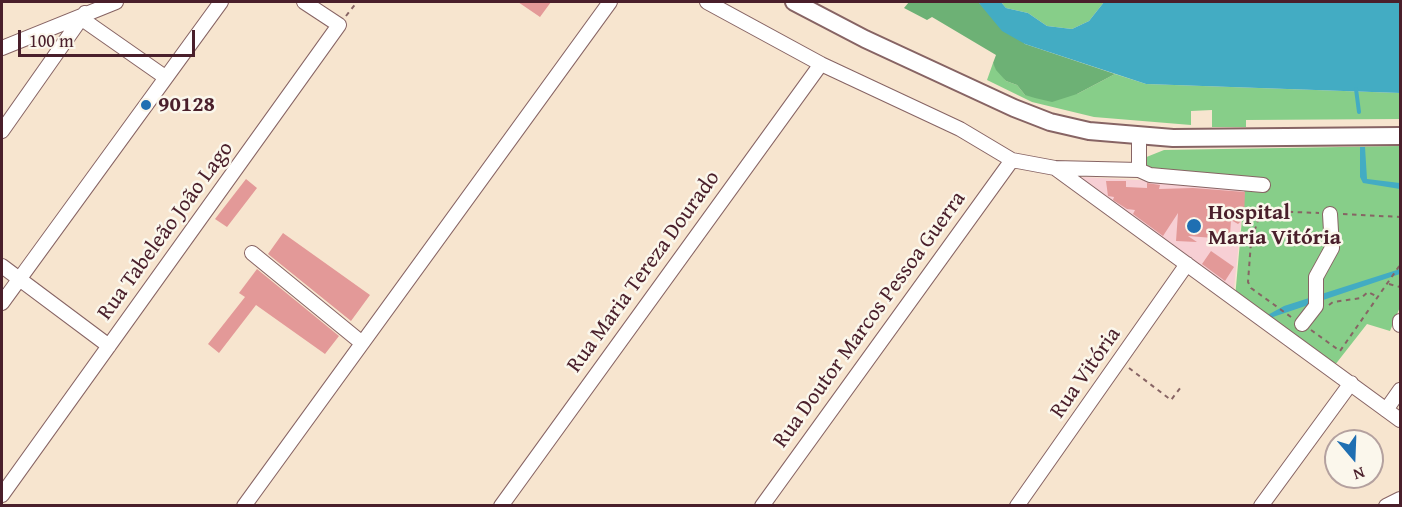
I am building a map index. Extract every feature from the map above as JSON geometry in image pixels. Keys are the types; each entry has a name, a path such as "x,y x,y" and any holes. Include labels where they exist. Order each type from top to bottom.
{"main road":[{"path":"794,2 865,39 1014,108 1050,122 1089,131 1139,137 1401,136"}],"street":[{"path":"2,48 116,2"},
{"path":"2,303 221,2"},
{"path":"304,2 339,25"},
{"path":"244,506 610,2"},
{"path":"707,2 821,64 960,129 1012,160 1055,168 1139,170 1150,175 1263,185"},
{"path":"83,16 165,77"},
{"path":"2,131 83,16"},
{"name":"Rua Tabeleão João Lago","path":"2,495 339,25"},
{"name":"Rua Maria Tereza Dourado","path":"501,506 821,64"},
{"path":"1139,137 1139,170"},
{"name":"Rua Doutor Marcos Pessoa Guerra","path":"762,506 1012,160"},
{"path":"1055,168 1401,420"},
{"path":"1292,341 1317,302 1316,277 1332,248 1330,214"},
{"path":"252,253 362,343"},
{"name":"Rua Vitória","path":"1017,506 1187,264"},
{"path":"2,266 109,346"},
{"path":"1261,506 1351,383"},
{"path":"1386,410 1401,390"},
{"path":"1386,506 1401,498"}],"path":[{"path":"339,25 357,2"},
{"path":"1400,266 1340,351 1251,288 1248,282 1251,242 1258,220 1270,211 1401,217"},
{"path":"1388,283 1401,287"},
{"path":"1317,302 1360,298 1368,292 1378,297"},
{"path":"1121,361 1171,400 1181,387"}],"shaded area":[{"name":"Hospital Maria Vitória","path":"1080,178 1245,186 1234,289"}],"green space":[{"path":"909,2 978,2 1025,44 1115,74 1077,94 1052,102 1025,95 1017,85 1006,81 996,70 993,63 996,55 932,17 927,20 904,8"},
{"path":"1001,2 1104,2 1089,21 1072,29 1047,26 1028,13 1006,8"},
{"path":"993,63 1006,81 1017,85 1025,95 1077,94 1115,74 1146,84 1400,93 1400,119 1246,120 1246,127 1212,127 1212,110 1191,111 1191,125 1094,117 1032,102 987,80"},
{"path":"1400,146 1400,307 1390,331 1367,324 1331,370 1235,298 1245,185 1144,179 1144,158 1164,150"}],"water":[{"path":"978,2 1001,2 1006,8 1028,13 1047,26 1072,29 1089,21 1104,2 1400,2 1400,93 1146,84 1025,44 1002,31"},
{"path":"1360,147 1365,147 1367,179 1400,183 1400,189 1363,183 1360,177"},
{"path":"1400,269 1400,274 1267,319 1264,317 1284,306"}],"building":[{"path":"518,2 551,2 540,17"},
{"path":"246,179 257,188 227,227 215,219"},
{"path":"1106,181 1126,181 1126,187 1147,188 1147,183 1160,185 1159,189 1193,188 1245,192 1244,218 1238,224 1231,220 1230,235 1227,235 1226,239 1188,236 1197,242 1176,241 1178,213 1163,236 1133,214 1135,210 1127,209 1113,200 1114,197 1108,196"},
{"path":"283,233 370,295 351,321 268,254"},
{"path":"1211,251 1234,267 1225,281 1202,264"},
{"path":"257,269 339,336 325,354 256,305 219,353 208,344 245,297 239,293"}],"waterway":[{"path":"1356,89 1359,112"}],"place":[{"name":"90128","path":"146,105"},
{"name":"Hospital Maria Vitória","path":"1194,226"}]}
